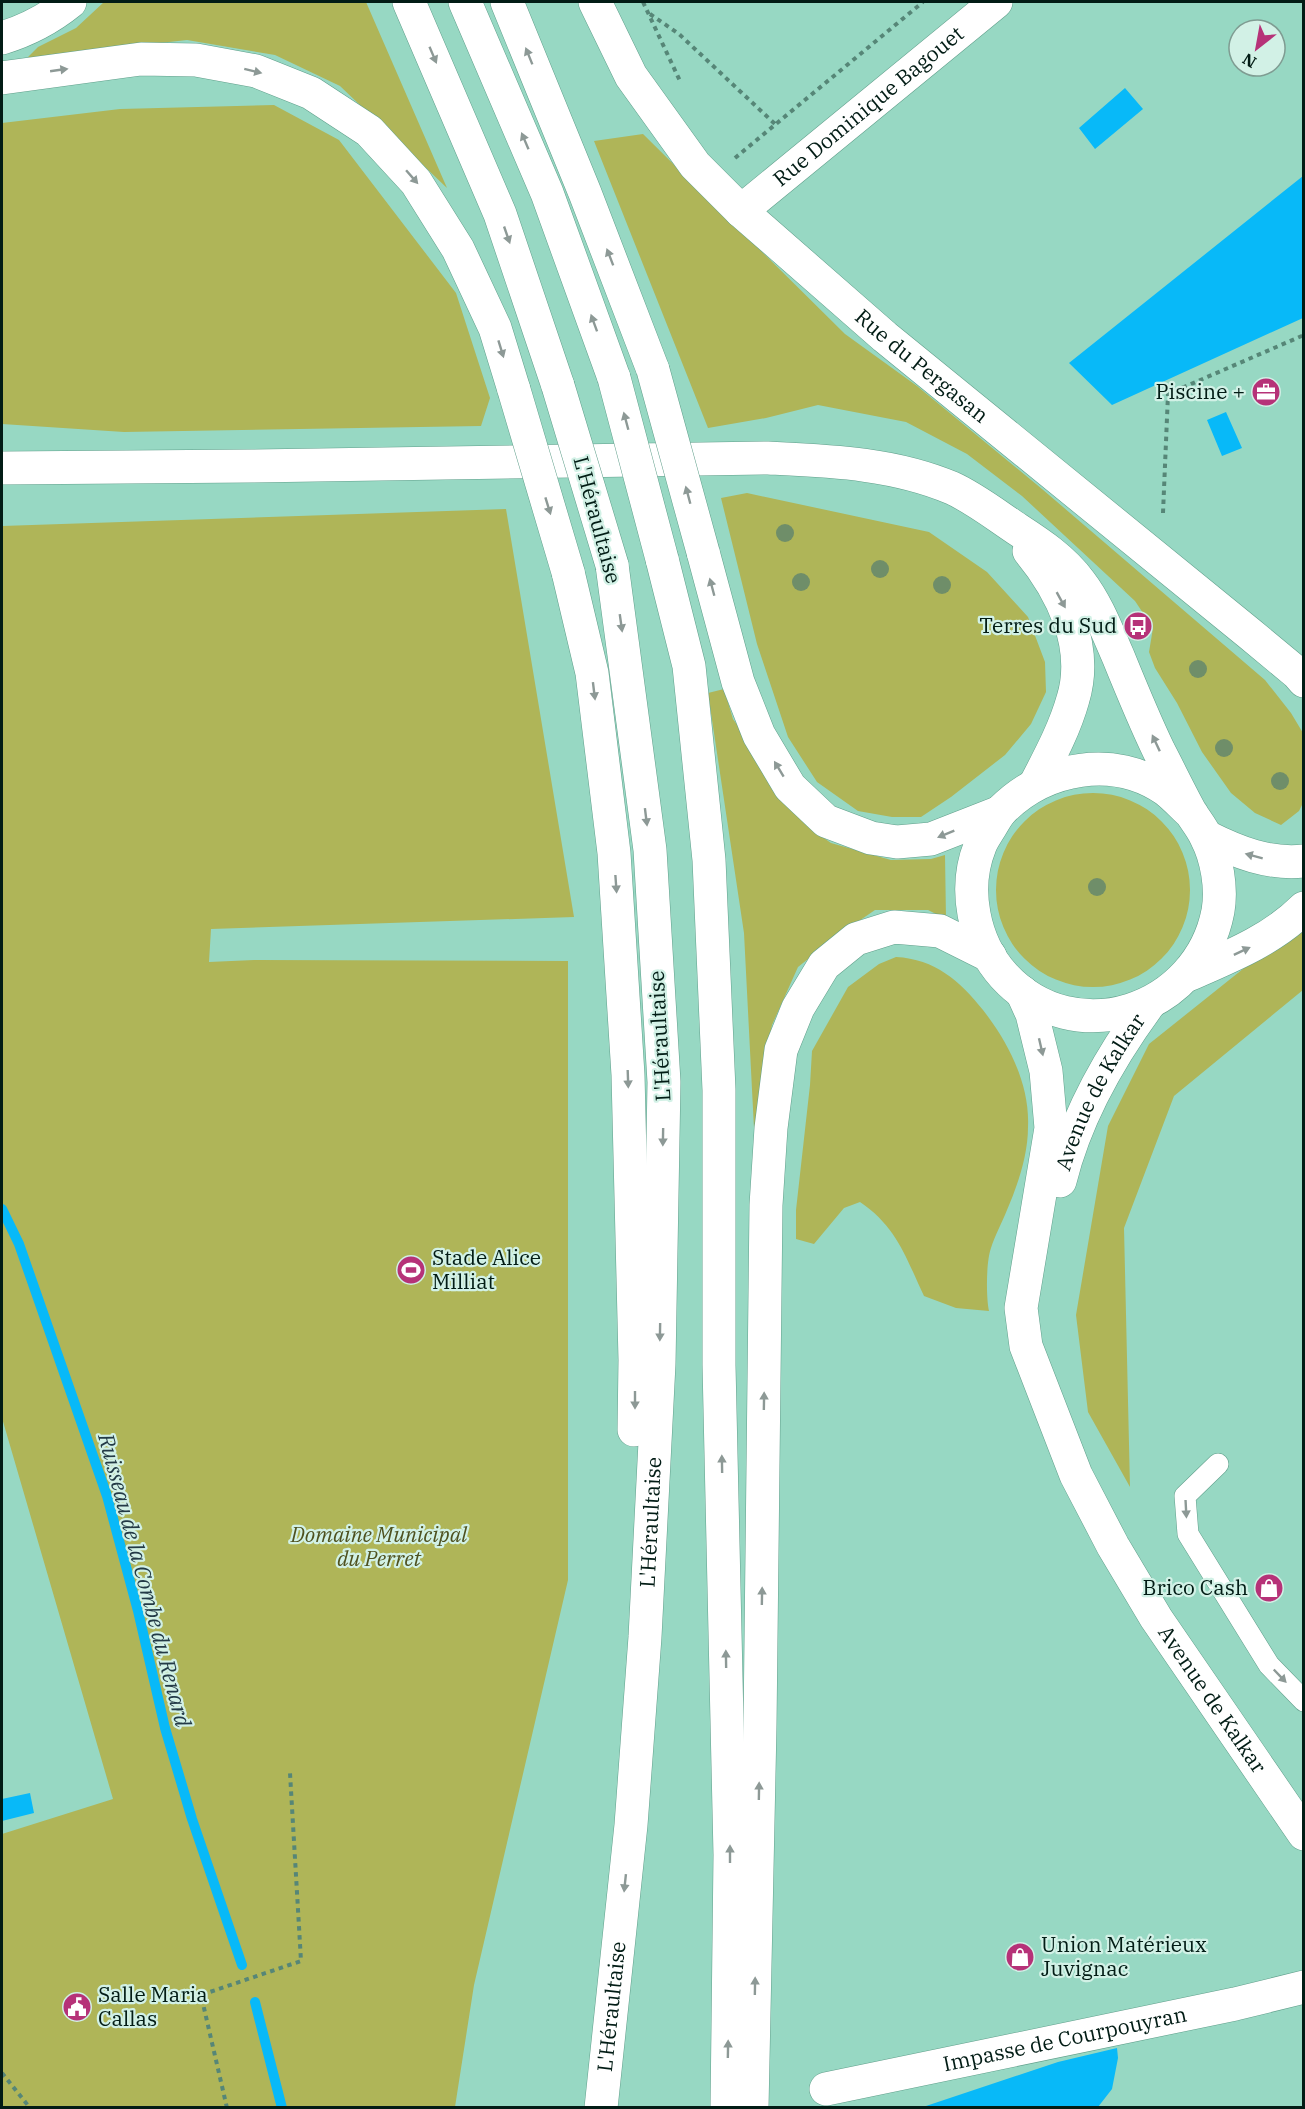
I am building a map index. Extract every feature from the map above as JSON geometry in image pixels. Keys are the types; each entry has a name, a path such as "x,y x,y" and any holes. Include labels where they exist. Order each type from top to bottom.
{"main road":[{"path":"2,38 53,17 70,2"},
{"name":"L'Héraultaise","path":"409,2 500,214 558,386 612,565 650,850 664,1082 659,1364 645,1637 631,1825 601,2108"},
{"path":"465,2 548,194 614,378 689,666 709,860 719,1090 719,1365 730,1855 727,2108"},
{"path":"507,2 585,193 653,370 738,682 759,735 790,787 826,821 871,838 897,842 931,840 1000,812 1036,783 1070,771 1106,768 1140,777 1167,790 1199,826 1238,852 1265,859 1304,861"},
{"name":"Rue du Pergasan","path":"595,2 631,76 695,165 741,211 894,344 1250,634 1304,681"},
{"name":"Rue Dominique Bagouet","path":"741,211 996,2"},
{"path":"2,78 141,59 196,60 256,71 311,93 369,131 417,182 463,259 495,328 568,572 592,674 614,853 628,1075 635,1360 631,1825"},
{"path":"11,465 768,458 843,461 901,471 953,489 1055,555 1081,583 1104,624 1157,747 1199,826 1218,872 1219,909 1208,944 1188,975 1170,991 1149,1004 1117,1014 1084,1016 1051,1008 1022,992 1004,975 990,956 975,921 972,883 980,845 1000,812"},
{"path":"1002,519 1041,565 1065,607 1078,651 1073,699 1057,743 1036,783"},
{"path":"1188,975 1247,949 1288,923 1304,908"},
{"path":"752,2108 760,1738 766,1205 771,1128 781,1050 798,1008 824,965 856,939 894,927 940,931 990,956"},
{"name":"Avenue de Kalkar","path":"1022,992 1032,1014 1046,1071 1052,1128 1022,1308 1026,1346 1076,1475 1125,1566 1156,1618 1300,1823"},
{"name":"Avenue de Kalkar","path":"1046,1400 1041,1346 1041,1280 1053,1210 1065,1163 1075,1132 1111,1059 1149,1004"},
{"name":"Impasse de Courpouyran","path":"826,2089 1224,2006 1304,1987"}],"lane":[{"path":"1218,1464 1185,1496 1188,1534 1269,1665 1304,1701"}],"path":[{"path":"729,163 923,2"},
{"path":"649,13 679,34 775,124"},
{"path":"1163,513 1168,394 1304,335"},
{"path":"227,2108 201,1995 301,1960 291,1773"},
{"path":"2,2073 30,2108"}],"green space":[{"path":"104,2 366,2 447,188 340,86 275,55 187,40 27,58 38,47 76,28"},
{"path":"274,105 339,140 456,293 490,398 481,426 124,432 2,424 2,123 120,109"},
{"path":"643,134 845,334 917,386 1042,489 1265,680 1291,713 1303,733 1303,803 1299,811 1281,825 1255,813 1231,793 1202,752 1177,703 1155,668 1149,652 1153,628 1135,601 1022,496 967,454 906,422 818,405 766,418 708,428 594,141"},
{"path":"747,493 929,532 987,572 1028,617 1045,662 1046,692 1031,724 1005,755 921,817 892,817 858,811 817,782 788,737 757,644 721,498"},
{"name":"Domaine Municipal du Perret","path":"506,509 574,917 211,929 209,962 254,960 568,961 568,1580 474,1985 455,2107 2,2107 2,1834 113,1799 2,1418 2,526"},
{"path":"724,689 733,719 811,829 831,843 891,860 931,859 945,855 946,919 928,910 875,910 798,967 772,1025 761,1081 755,1148 744,933 708,693"},
{"path":"1083,793 1103,793 1139,804 1162,821 1174,836 1183,853 1190,880 1190,900 1183,927 1174,944 1162,959 1147,971 1130,980 1103,987 1083,987 1047,976 1018,952 1007,936 1000,918 996,900 996,880 1007,844 1031,815 1047,804 1065,797"},
{"path":"1303,921 1303,990 1174,1096 1124,1228 1130,1487 1088,1412 1076,1315 1108,1126 1149,1044"},
{"path":"896,957 923,962 935,967 946,973 965,990 992,1022 1009,1050 1016,1064 1025,1095 1028,1111 1026,1148 1015,1190 989,1254 987,1297 989,1311 956,1308 924,1296 906,1256 892,1233 873,1212 860,1202 844,1208 814,1244 796,1239 796,1210 812,1051 848,987 879,964"}],"water":[{"path":"1125,88 1143,109 1095,149 1079,128"},
{"path":"1303,176 1303,318 1112,405 1069,363"},
{"path":"1226,412 1242,448 1222,456 1207,420"},
{"path":"30,1793 34,1813 2,1821 2,1799"},
{"path":"1117,2048 1118,2058 1112,2089 1098,2107 923,2107 1058,2062"}],"waterway":[{"name":"Ruisseau de la Combe du Renard","path":"2,1209 19,1244 107,1496 138,1611 165,1728 192,1819 242,1965"},
{"name":"Ruisseau de la Combe du Renard","path":"255,2002 282,2108"}],"place":[{"name":"Piscine +","path":"1266,392"},
{"name":"Terres du Sud","path":"1138,626"},
{"name":"Stade Alice Milliat","path":"411,1270"},
{"name":"Brico Cash","path":"1269,1588"},
{"name":"Union Matérieux Juvignac","path":"1020,1957"},
{"name":"Salle Maria Callas","path":"77,2007"}]}
